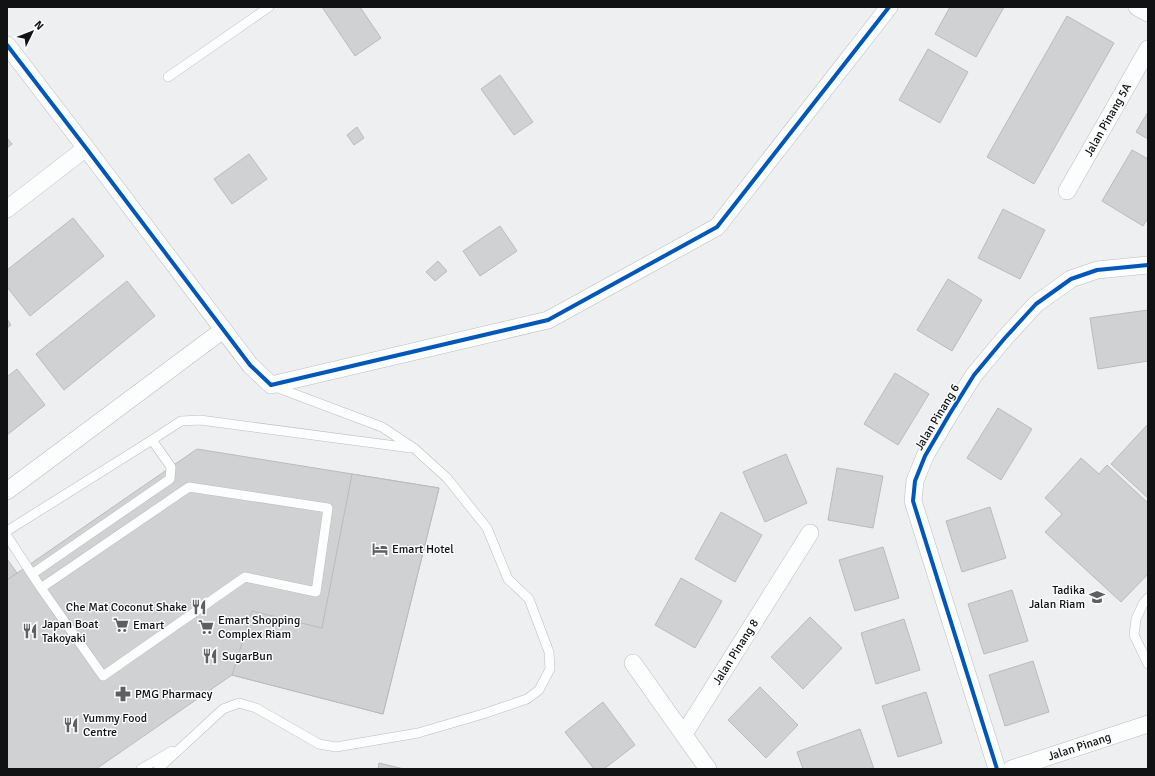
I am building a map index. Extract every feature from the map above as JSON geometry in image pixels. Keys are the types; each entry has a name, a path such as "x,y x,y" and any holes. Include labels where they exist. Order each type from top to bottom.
{"street":[{"path":"7,45 250,365 271,385 548,320 718,227 890,7"},
{"path":"1137,7 1148,13"},
{"name":"Jalan Pinang 5A","path":"1067,191 1148,48"},
{"path":"7,209 86,148"},
{"name":"Jalan Pinang 6","path":"997,769 914,501 915,481 925,456 974,375 1036,304 1072,278 1098,270 1148,265"},
{"path":"7,491 223,330"},
{"name":"Jalan Pinang 8","path":"684,734 810,533"},
{"path":"633,663 708,769"},
{"name":"Jalan Pinang","path":"1011,769 1148,724"}],"lane":[{"path":"168,77 269,7"},
{"path":"158,769 224,709 239,703 256,708 319,744 336,748 425,731 527,699 539,690 550,670 549,652 528,599 508,579 487,528 447,478 415,449 382,427 271,385"},
{"path":"7,530 181,421 200,420 415,449"},
{"path":"32,574 170,479 171,467 152,440"},
{"path":"7,536 41,588 103,676 245,577 316,592 328,508 189,487 41,588"},
{"path":"1148,598 1142,604 1136,619 1134,635 1148,663"},
{"path":"141,769 189,741"}],"building":[{"path":"322,7 360,7 381,38 355,56"},
{"path":"950,7 1004,7 976,57 935,34"},
{"path":"1067,16 1114,43 1034,184 987,157"},
{"path":"928,49 968,72 940,123 899,100"},
{"path":"500,75 533,122 514,135 481,89"},
{"path":"1148,112 1148,139 1136,132"},
{"path":"357,127 364,138 354,145 347,135"},
{"path":"7,138 12,144 7,148"},
{"path":"1132,150 1148,159 1148,218 1143,226 1102,201"},
{"path":"249,154 267,179 232,204 214,179"},
{"path":"1003,209 1045,230 1020,279 978,258"},
{"path":"73,218 104,256 30,316 7,287 7,270"},
{"path":"500,226 517,251 480,276 463,251"},
{"path":"438,261 447,271 435,281 426,272"},
{"path":"948,279 982,300 952,351 917,330"},
{"path":"127,281 155,316 64,390 36,354"},
{"path":"1148,310 1148,361 1098,369 1090,318"},
{"path":"7,319 11,325 7,328"},
{"path":"17,369 45,405 7,435 7,377"},
{"path":"895,373 929,394 898,445 864,424"},
{"path":"998,408 1032,429 1001,480 967,458"},
{"path":"1148,424 1148,498 1111,464"},
{"name":"Emart Shopping Complex Riam","path":"197,449 439,488 383,714 232,675 96,769 7,769 7,580"},
{"path":"786,454 807,503 765,522 743,472"},
{"path":"1081,458 1099,474 1107,465 1148,503 1148,574 1121,602 1045,532 1062,514 1045,498"},
{"path":"837,468 883,476 873,528 828,520"},
{"name":"Emart Hotel","path":"352,474 439,488 383,714 232,675 252,611 322,628"},
{"path":"990,507 1006,558 962,572 946,521"},
{"path":"721,512 762,535 735,582 695,559"},
{"path":"883,547 899,598 855,611 839,560"},
{"path":"7,559 17,573 7,580"},
{"path":"681,578 722,601 695,648 655,625"},
{"path":"1012,590 1028,641 984,654 968,604"},
{"path":"810,617 842,648 803,689 771,657"},
{"path":"904,619 920,670 876,684 861,633"},
{"path":"1033,661 1049,712 1005,726 989,675"},
{"path":"760,687 798,725 766,758 728,720"},
{"path":"926,692 942,743 898,757 882,706"},
{"path":"603,702 635,745 604,769 594,769 565,732"},
{"path":"860,729 874,769 803,769 797,752"},
{"path":"379,763 404,769 378,769"}],"cycle path":[{"path":"7,45 250,365 271,385 548,320 717,227 889,7"},
{"path":"997,769 913,501 915,481 925,456 974,375 1036,304 1071,279 1097,270 1148,265"}],"place":[{"name":"Emart Hotel","path":"380,549"},
{"name":"Tadika Jalan Riam","path":"1097,597"},
{"name":"Che Mat Coconut Shake","path":"199,607"},
{"name":"Emart","path":"121,625"},
{"name":"Emart Shopping Complex Riam","path":"206,627"},
{"name":"Japan Boat Takoyaki","path":"30,631"},
{"name":"SugarBun","path":"210,656"},
{"name":"PMG Pharmacy","path":"123,694"},
{"name":"Yummy Food Centre","path":"71,725"}]}
